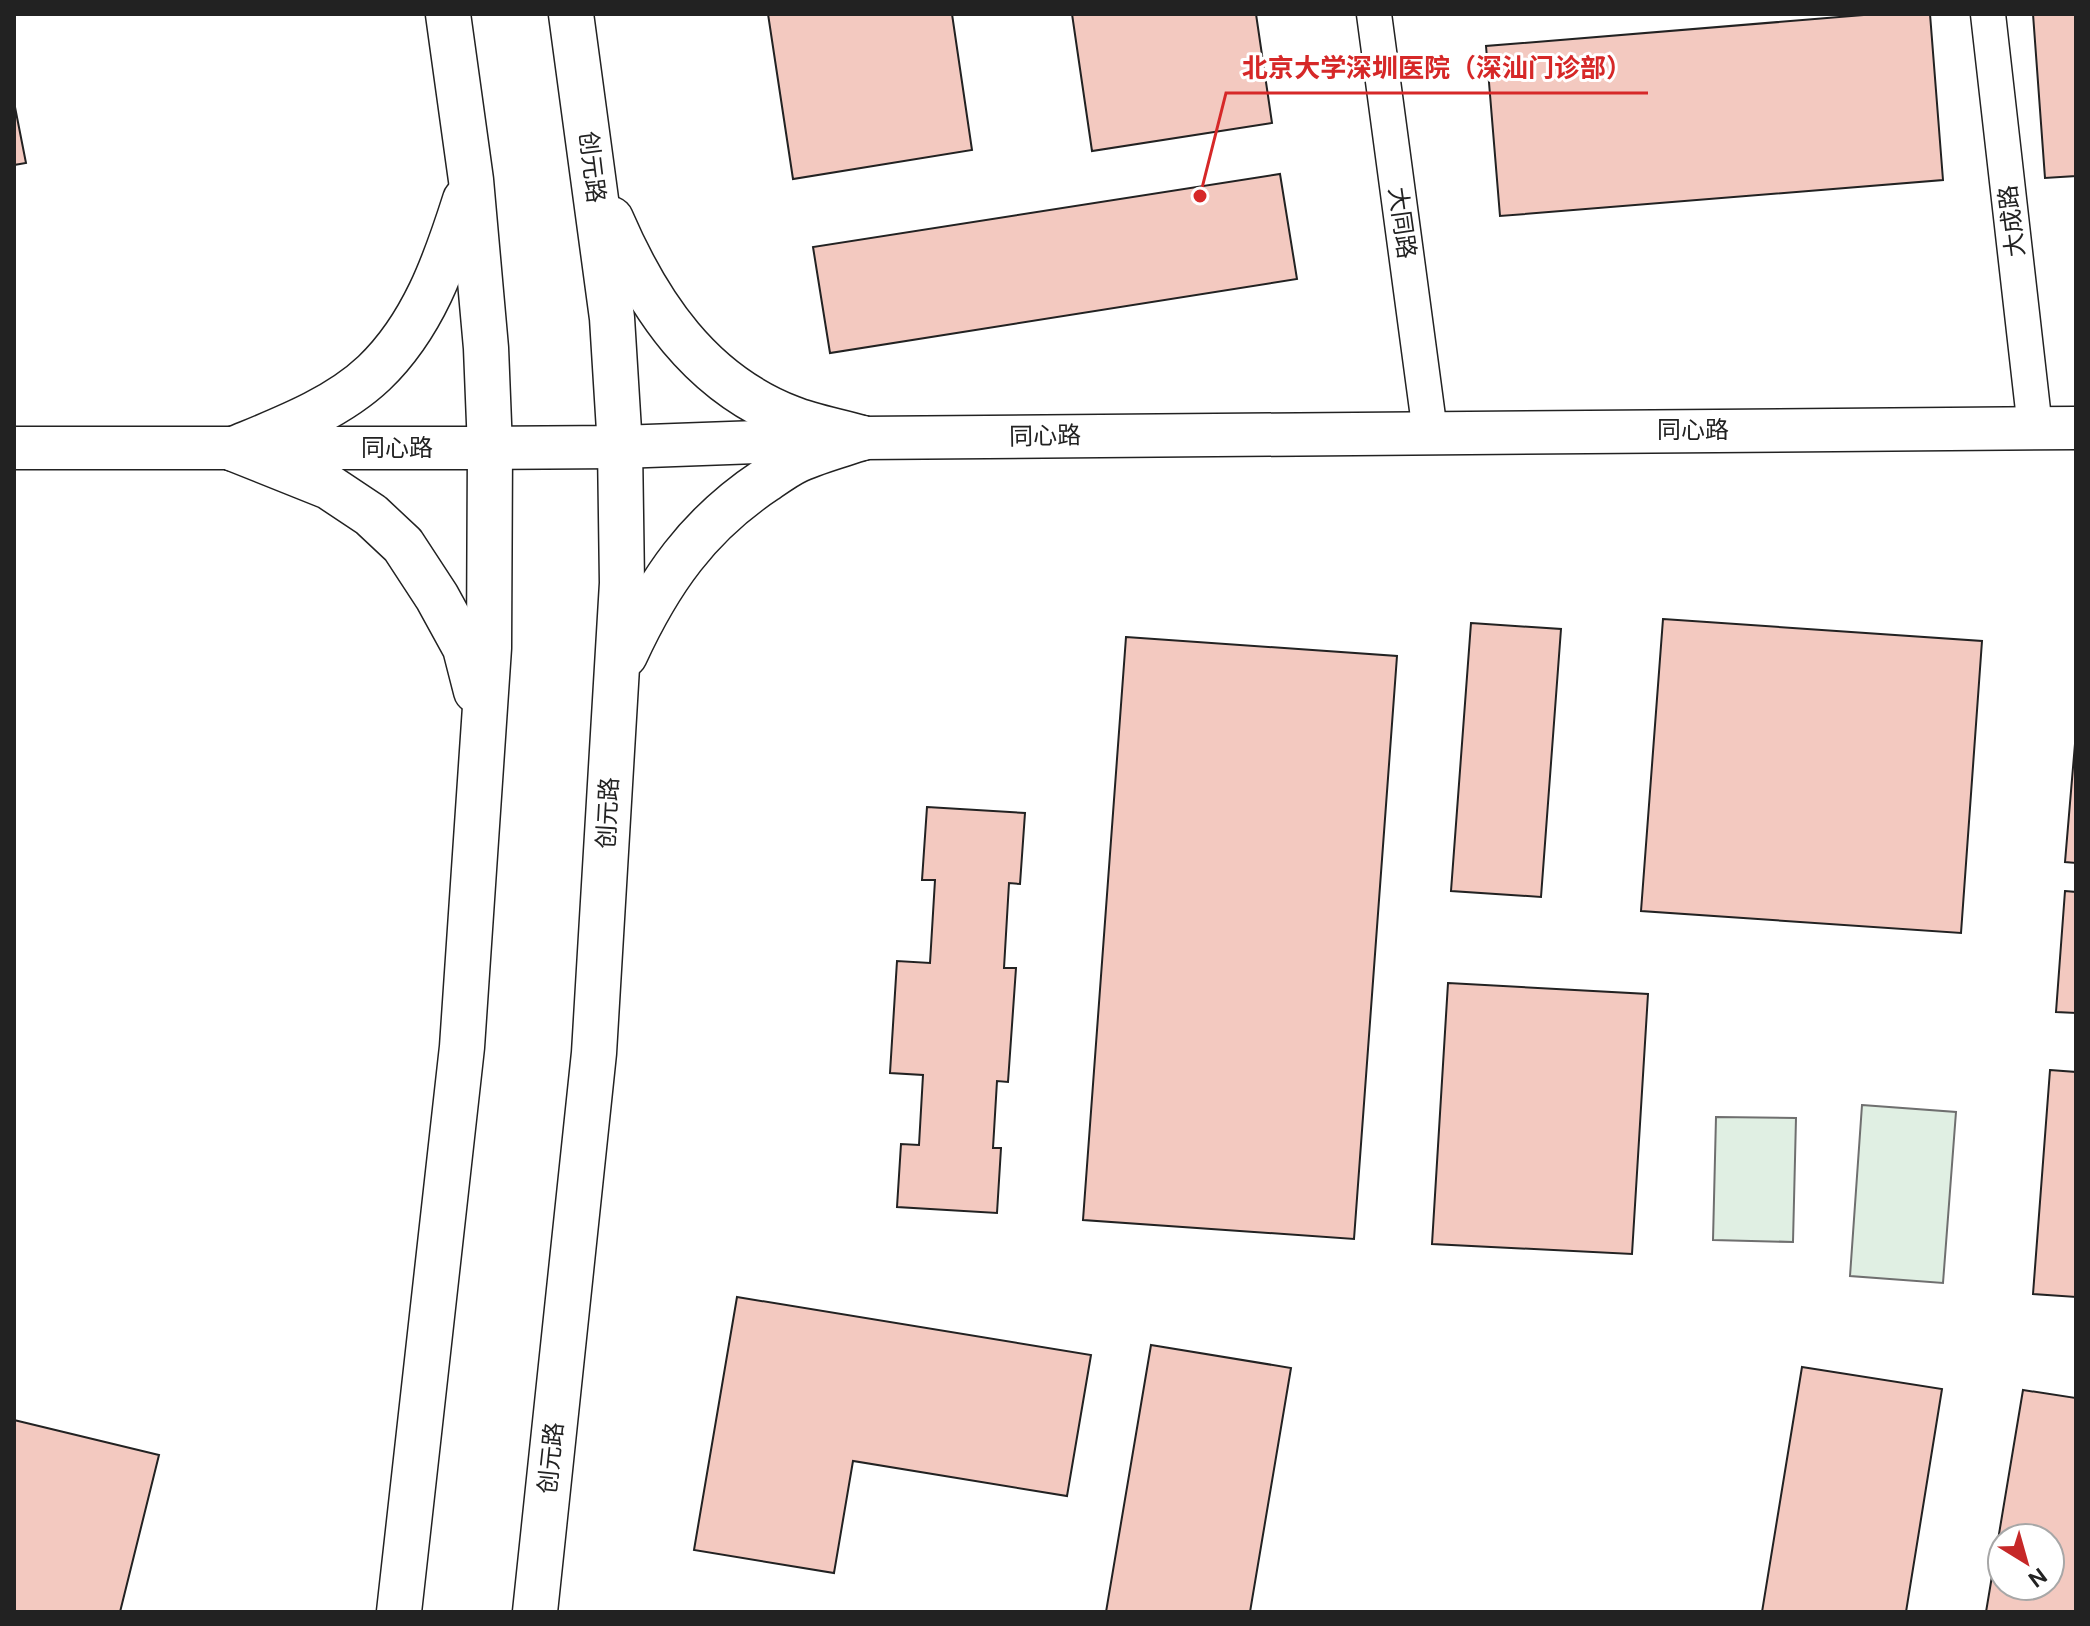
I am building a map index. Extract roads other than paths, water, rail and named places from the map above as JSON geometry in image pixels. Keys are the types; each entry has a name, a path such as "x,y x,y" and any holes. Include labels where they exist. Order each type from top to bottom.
{"main road":[{"path":"399,1612 462,1047 489,648 490,448 486,348 471,180 448,14"},
{"name":"创元路","path":"535,1612 594,1053 622,583 620,447 612,318 571,14"},
{"path":"234,449 291,425 335,401 373,374 402,342 426,304 447,257 471,180"},
{"path":"594,180 624,250 652,297 682,341 709,369 744,393 790,418 862,438"},
{"path":"616,674 653,597 674,565 708,528 750,491 795,461 862,438"},
{"path":"234,449 329,487 371,515 403,545 465,648 485,723"}],"street":[{"name":"大同路","path":"1374,14 1430,432"},
{"name":"大成路","path":"1988,14 2056,428"},
{"name":"同心路","path":"14,448 620,447 862,438 2056,428"}],"place":[{"name":"北京大学深圳医院（深汕门诊部）","path":"1200,196"}]}
